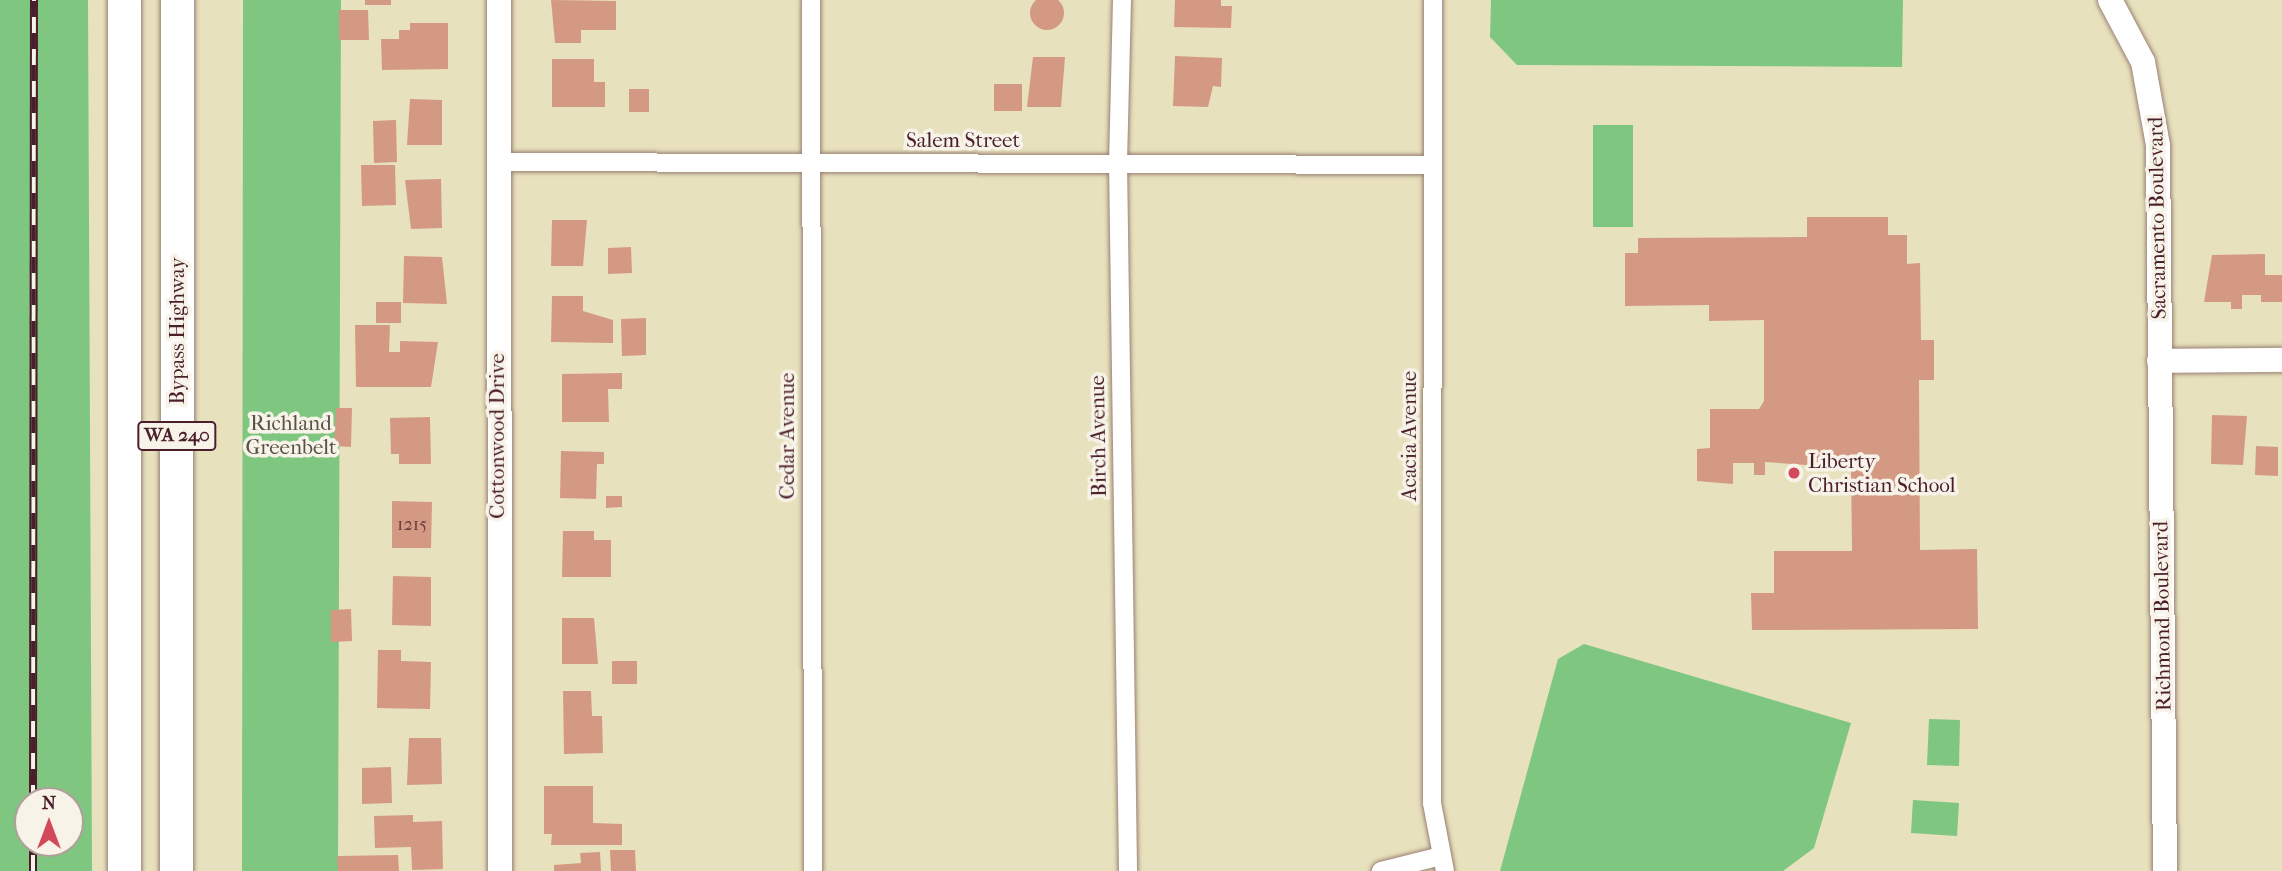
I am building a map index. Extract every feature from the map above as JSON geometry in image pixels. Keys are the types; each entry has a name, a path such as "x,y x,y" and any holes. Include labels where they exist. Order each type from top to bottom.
{"highway":[{"name":"WA 240","path":"124,0 124,871"},
{"name":"Bypass Highway","path":"176,871 177,0"}],"street":[{"name":"Cottonwood Drive","path":"499,0 496,162 500,871"},
{"name":"Cedar Avenue","path":"811,0 813,871"},
{"name":"Birch Avenue","path":"1122,0 1118,161 1128,871"},
{"name":"Acacia Avenue","path":"1433,0 1432,803 1443,863"},
{"name":"Sacramento Boulevard","path":"2110,0 2143,62 2156,117 2160,361"},
{"name":"Salem Street","path":"496,162 1118,161 1431,165"},
{"path":"2160,361 2282,360"},
{"name":"Richmond Boulevard","path":"2160,361 2165,871"},
{"path":"1381,871 1443,863"}],"green space":[{"path":"0,0 88,0 92,871 0,871"},
{"name":"Richland Greenbelt","path":"243,0 341,0 338,871 242,871"},
{"path":"1491,0 1903,0 1902,67 1517,65 1490,37"},
{"path":"1593,125 1633,125 1633,227 1593,227"},
{"path":"1584,644 1851,723 1814,848 1783,871 1500,871 1558,659"},
{"path":"1929,719 1960,720 1959,766 1927,765"},
{"path":"1913,800 1959,803 1957,836 1911,833"}],"building":[{"path":"1047,-4 1059,1 1064,13 1059,25 1047,30 1035,25 1030,13 1035,1"},
{"path":"365,0 391,0 391,5 365,5"},
{"path":"551,0 616,1 616,30 581,30 581,43 555,43"},
{"path":"1175,0 1221,0 1221,6 1232,6 1231,28 1174,27"},
{"path":"339,10 368,10 369,40 339,40"},
{"path":"410,23 448,23 448,69 382,70 381,39 399,39 399,30 410,30"},
{"path":"1175,56 1222,58 1221,87 1213,86 1208,107 1173,106"},
{"path":"1033,57 1065,57 1061,107 1027,107"},
{"path":"552,59 594,59 594,82 605,82 605,107 552,107"},
{"path":"994,84 1022,84 1022,111 994,111"},
{"path":"629,89 649,89 649,112 629,112"},
{"path":"410,99 442,100 442,145 407,145"},
{"path":"396,120 397,162 374,163 373,121"},
{"path":"361,165 395,165 396,205 362,206"},
{"path":"441,179 442,228 411,229 405,180"},
{"path":"1807,217 1888,217 1888,235 1907,235 1907,264 1920,263 1921,340 1934,340 1934,380 1919,380 1920,550 1977,549 1978,629 1752,630 1751,593 1774,593 1774,551 1852,551 1851,468 1765,462 1765,475 1754,475 1754,463 1733,463 1733,484 1697,481 1697,449 1710,448 1710,409 1759,409 1764,401 1764,320 1709,321 1709,305 1625,306 1625,253 1638,253 1638,238 1807,237"},
{"path":"552,220 587,220 583,266 551,266"},
{"path":"631,247 632,273 608,274 608,248"},
{"path":"2265,254 2265,275 2282,275 2282,302 2261,302 2261,295 2242,295 2242,309 2231,309 2231,302 2204,302 2212,255"},
{"path":"404,256 442,257 447,304 403,303"},
{"path":"552,296 583,296 583,311 613,320 613,343 551,342"},
{"path":"376,302 401,302 401,323 376,323"},
{"path":"646,318 646,355 622,356 621,319"},
{"path":"355,325 390,325 389,352 400,352 400,341 438,342 431,387 356,387"},
{"path":"622,373 622,389 608,389 609,422 562,422 562,374"},
{"path":"336,408 352,408 351,447 334,446"},
{"path":"2212,415 2247,416 2243,465 2211,464"},
{"path":"430,417 431,464 399,464 399,454 391,454 390,418"},
{"path":"2256,446 2278,447 2278,476 2255,475"},
{"path":"561,451 604,452 604,464 597,464 596,499 560,498"},
{"path":"606,496 622,496 622,507 606,508"},
{"path":"392,501 432,502 431,548 392,548"},
{"path":"563,531 594,531 594,540 611,540 611,577 562,577"},
{"path":"393,576 431,577 431,626 392,625"},
{"path":"351,609 352,641 331,642 331,610"},
{"path":"562,618 594,618 598,664 562,664"},
{"path":"378,650 401,650 401,661 431,662 430,709 377,708"},
{"path":"612,661 637,661 637,684 612,684"},
{"path":"563,691 591,691 592,716 602,716 603,753 564,754"},
{"path":"409,738 441,738 442,784 407,785"},
{"path":"391,767 392,803 362,804 362,768"},
{"path":"544,786 593,786 593,823 622,824 622,845 551,845 552,834 544,834"},
{"path":"413,815 413,822 442,821 443,869 412,870 411,847 375,848 374,816"},
{"path":"610,850 635,850 636,871 611,871"},
{"path":"600,852 601,871 554,871 554,865 581,863 580,853"},
{"path":"398,855 399,871 338,871 337,856"}],"railway":[{"path":"33,787 34,0"},
{"path":"33,857 33,871"}],"place":[{"name":"Liberty Christian School","path":"1794,473"}]}
